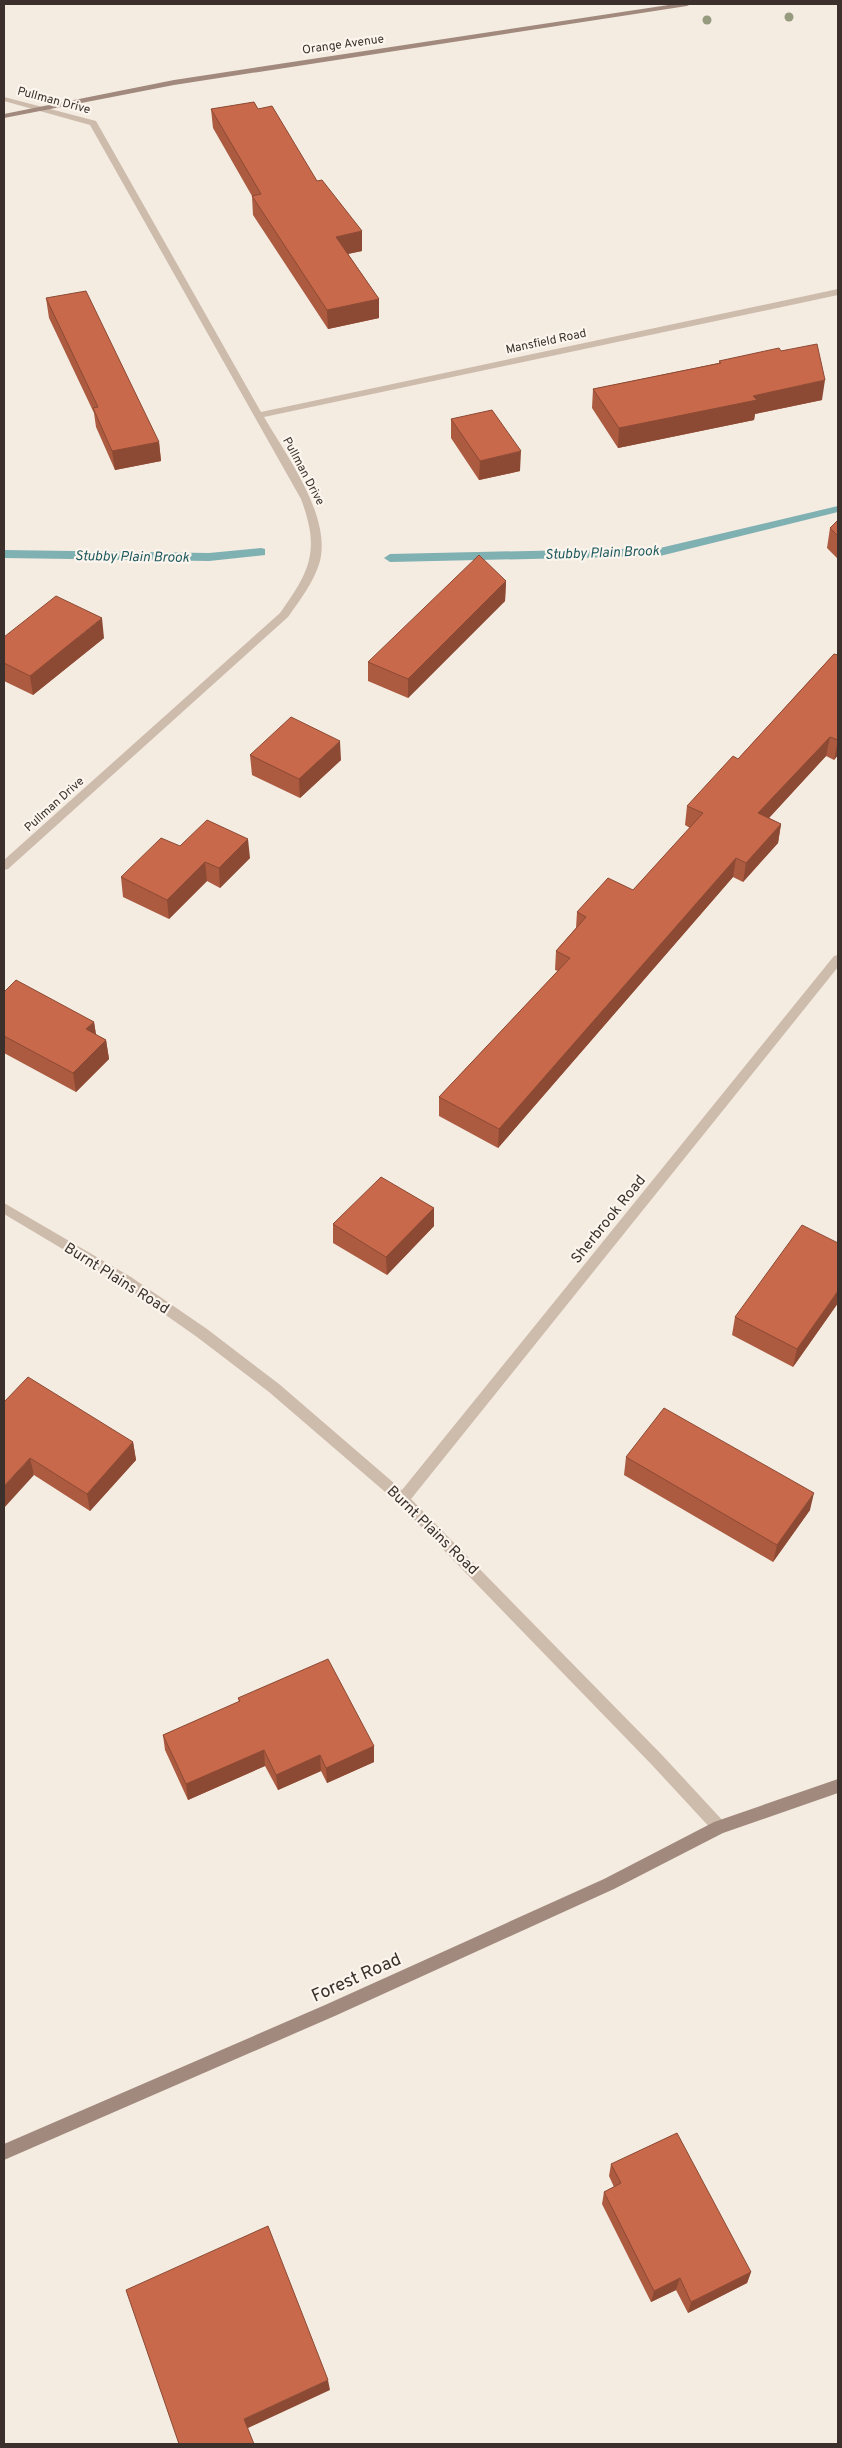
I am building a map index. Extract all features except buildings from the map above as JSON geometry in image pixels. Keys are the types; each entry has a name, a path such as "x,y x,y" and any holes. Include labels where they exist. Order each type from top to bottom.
{"main road":[{"name":"Orange Avenue","path":"4,116 249,69 613,17 687,4"},
{"path":"719,1827 838,1786"},
{"name":"Forest Road","path":"4,2152 340,2006 609,1884 719,1827"}],"street":[{"name":"Pullman Drive","path":"4,99 93,123 306,498 316,521 317,542 315,563 306,586 284,616 4,866"},
{"name":"Mansfield Road","path":"260,415 838,292"},
{"name":"Sherbrook Road","path":"403,1499 838,959"},
{"name":"Burnt Plains Road","path":"4,1208 127,1281 202,1333 274,1388 403,1499 657,1760 719,1827"}],"waterway":[{"name":"Stubby Plain Brook","path":"390,558 660,552 838,509"},
{"name":"Stubby Plain Brook","path":"4,554 112,554 209,557 261,552"}]}
